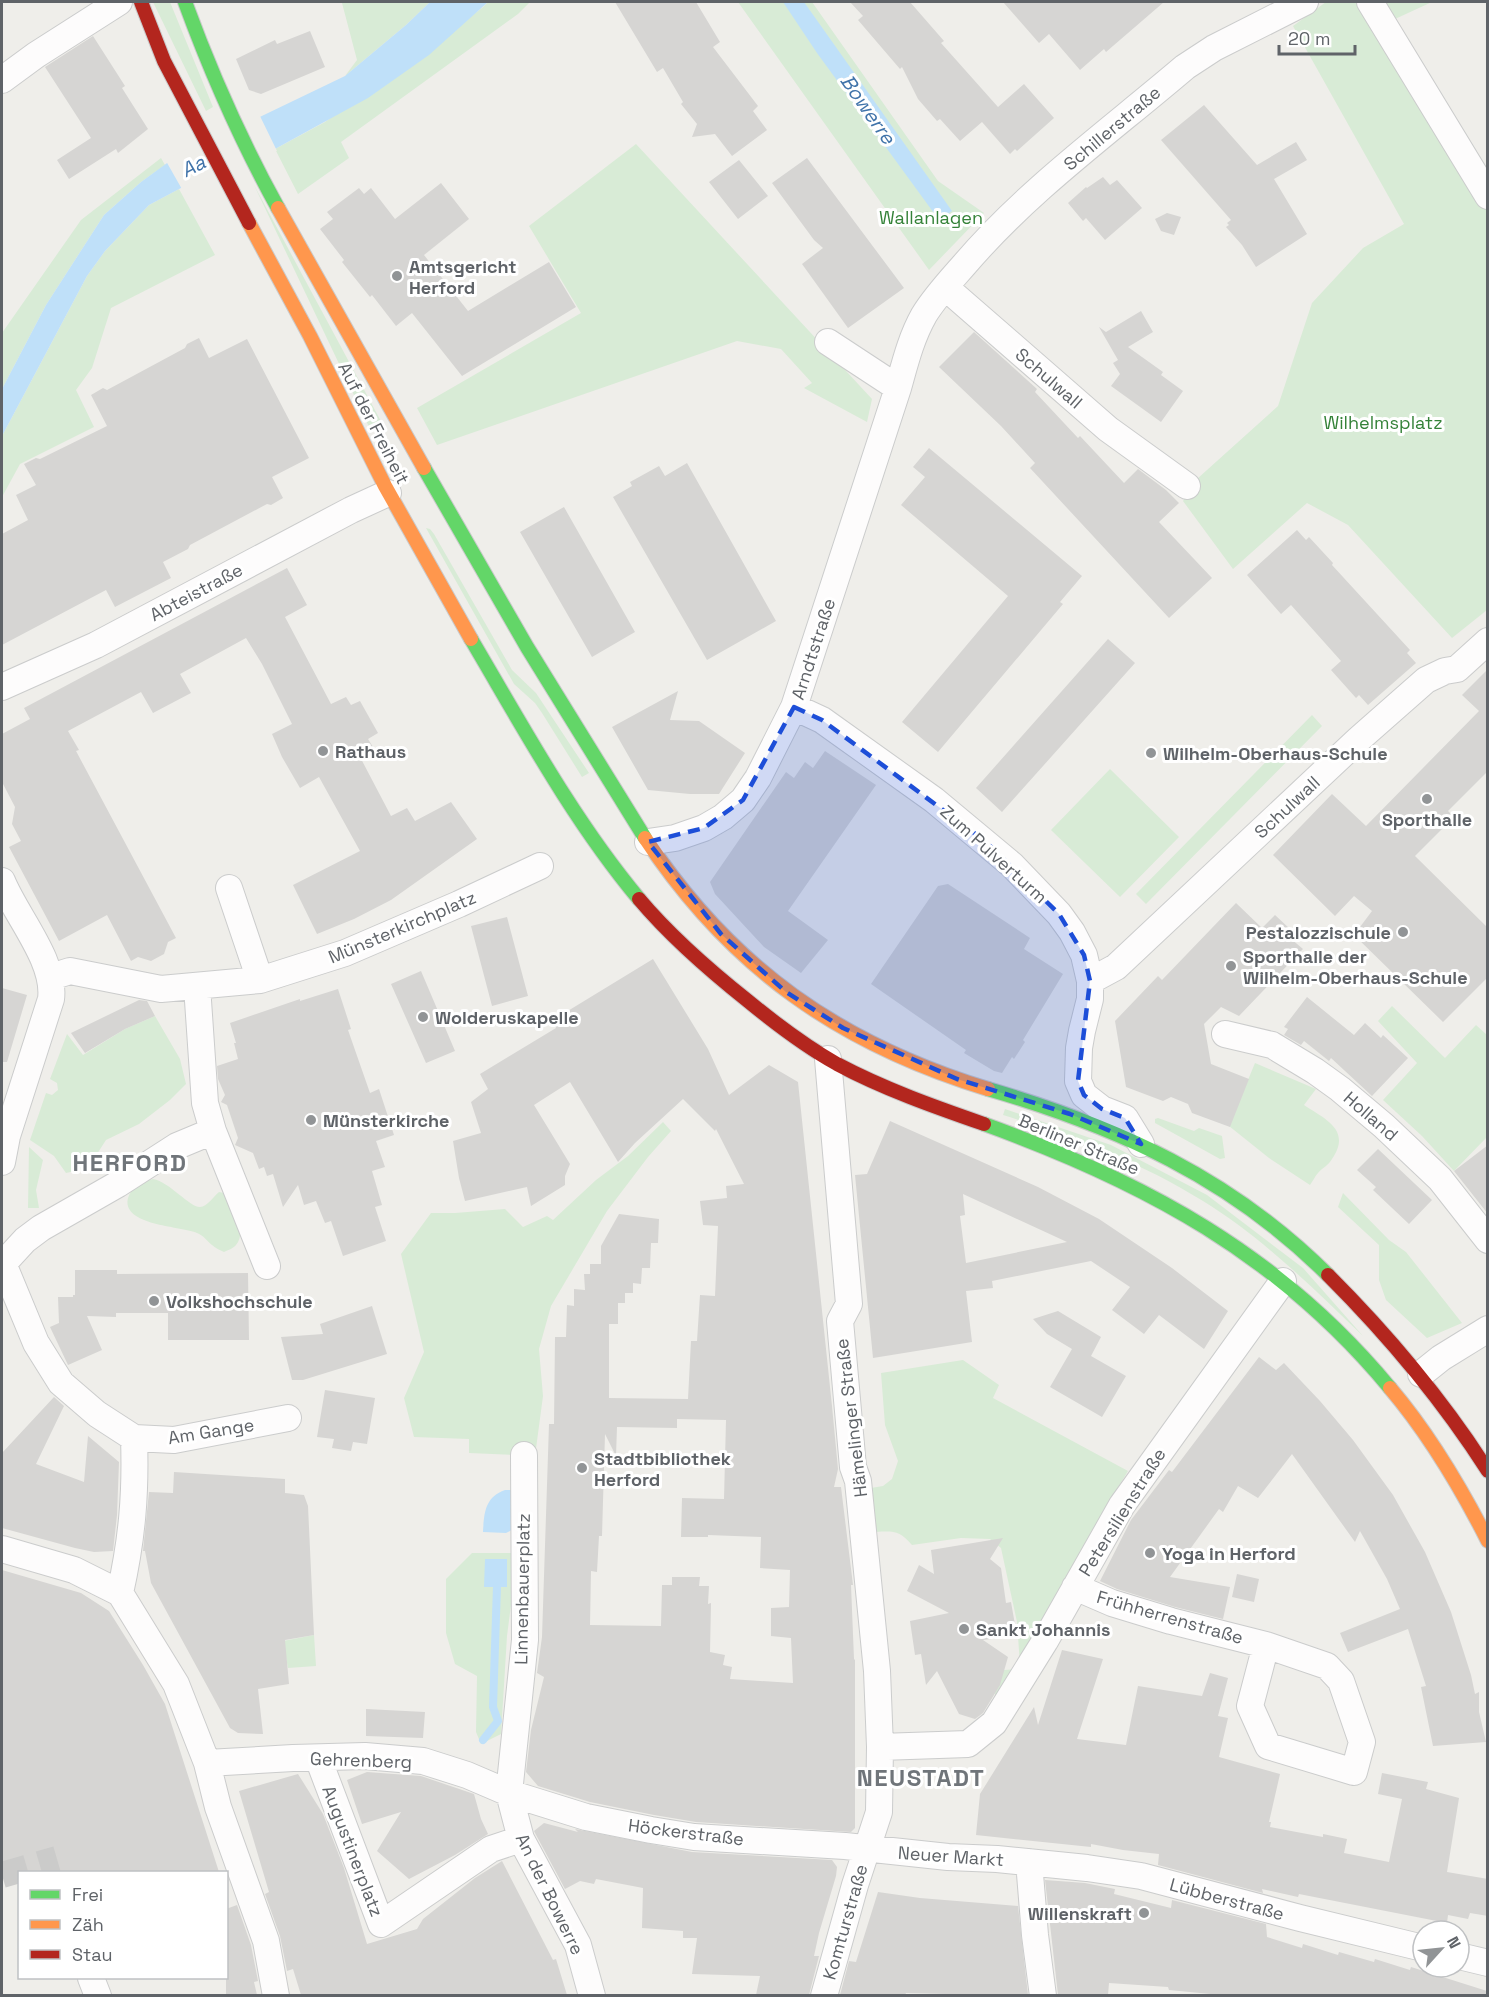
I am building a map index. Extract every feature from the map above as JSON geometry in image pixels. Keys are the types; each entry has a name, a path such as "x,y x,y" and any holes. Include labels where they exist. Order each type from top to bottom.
{"main road":[{"name":"Auf der Freiheit","path":"141,2 162,56 197,125 393,490 467,634 599,847"},
{"name":"Auf der Freiheit","path":"185,2 195,33 264,180 422,477 538,667 632,844"},
{"path":"599,847 632,844"},
{"name":"Berliner Straße","path":"632,844 679,886 721,934 786,992 843,1028 900,1057 938,1072 1070,1114 1141,1143 1236,1199 1287,1236 1335,1281 1421,1374 1464,1432 1488,1471"},
{"name":"Berliner Straße","path":"599,847 648,910 690,953 780,1028 828,1059 883,1085 1100,1170 1217,1233 1283,1281 1358,1351 1410,1411 1452,1473 1488,1541"}],"street":[{"path":"2,80 36,55 119,2"},
{"name":"Schillerstraße","path":"945,287 984,242 1021,205 1185,68 1214,48 1305,2"},
{"path":"1370,2 1488,196"},
{"name":"Arndtstraße","path":"632,844 675,838 704,828 723,817 743,800 758,778 794,707 898,388 910,344 925,315 945,287"},
{"name":"Schulwall","path":"945,287 1108,429 1187,486"},
{"path":"828,342 898,388"},
{"name":"Abteistraße","path":"2,687 96,645 393,490"},
{"name":"Schulwall","path":"1090,981 1116,967 1359,739 1426,680 1445,671 1457,669 1488,641"},
{"name":"Zum Pulverturm","path":"794,707 822,720 934,800 1012,865 1059,914 1084,955 1090,981 1090,999 1079,1048 1078,1081 1084,1095 1102,1109 1125,1118 1141,1143"},
{"name":"Münsterkirchplatz","path":"51,977 70,971 161,989 260,980 345,953 540,866"},
{"path":"2,881 42,957 53,987 7,1136 2,1162"},
{"path":"230,888 260,980"},
{"path":"197,986 205,1103 213,1131 267,1266"},
{"name":"Holland","path":"1225,1034 1272,1044 1340,1089 1384,1126 1440,1179 1488,1240"},
{"name":"Hämelinger Straße","path":"828,1059 849,1304 840,1321 853,1467 858,1481 877,1671 880,1747"},
{"path":"120,1593 131,1539 136,1484 134,1438 97,1414 61,1383 36,1343 2,1264 41,1228 118,1184 177,1146 213,1131"},
{"name":"Petersilienstraße","path":"880,1747 968,1744 994,1724 1045,1641 1122,1505 1283,1281"},
{"path":"1421,1374 1441,1358 1488,1329"},
{"name":"Am Gange","path":"134,1438 174,1440 288,1418"},
{"name":"Linnenbauerplatz","path":"509,1793 525,1640 524,1455"},
{"path":"2,1549 74,1570 120,1593 176,1684 207,1763 209,1810 266,1941 276,1995"},
{"name":"Frühherrenstraße","path":"1075,1587 1171,1621 1266,1645 1327,1666 1341,1681 1362,1742 1354,1772 1268,1746 1250,1706 1266,1645"},
{"path":"867,1848 879,1812 880,1747"},
{"name":"Gehrenberg","path":"207,1763 365,1756 423,1761 467,1775 509,1793"},
{"name":"Augustinerplatz","path":"318,1758 381,1924 491,1849 521,1839"},
{"name":"An der Bowerre","path":"509,1793 521,1839 578,1945 592,1995"},
{"name":"Höckerstraße","path":"509,1793 586,1817 694,1837 867,1848"},
{"name":"Neuer Markt","path":"867,1848 937,1856 1029,1862"},
{"name":"Komturstraße","path":"824,1995 867,1848"},
{"path":"1029,1862 1043,1995"},
{"name":"Lübberstraße","path":"1029,1862 1141,1876 1411,1945"},
{"path":"1471,1959 1488,1963"},
{"path":"92,1979 98,1995"}],"highlighted area":[{"path":"794,707 822,720 986,842 1059,914 1084,955 1090,981 1078,1081 1084,1095 1102,1109 1125,1118 1141,1144 1070,1114 957,1079 843,1028 786,992 721,934 648,842 704,828 743,800"}],"green space":[{"path":"153,2 170,2 213,107 206,111"},
{"path":"430,2 345,76 357,60 342,3"},
{"path":"488,2 530,2 518,14 341,142 349,158 298,194 275,149 325,122"},
{"name":"Wallanlagen","path":"738,2 812,2 938,181 984,213 929,270"},
{"name":"Wilhelmsplatz","path":"1326,2 1432,2 1395,19 1487,168 1487,610 1452,638 1348,525 1307,503 1233,569 1183,501 1197,479 1278,406 1312,303 1363,248 1404,224 1293,26"},
{"path":"636,144 872,399 867,422 804,388 812,383 781,349 737,341 437,445 417,408 581,313 529,226"},
{"path":"161,158 165,165 141,182 104,215 46,305 2,389 2,333 81,220"},
{"path":"254,185 383,425 371,431"},
{"path":"179,189 215,255 111,308 92,368 76,390 94,427 20,464 2,497 2,436 87,276 105,251 149,205"},
{"path":"426,528 434,534 512,670 536,693 589,773 582,777 535,703 514,684"},
{"path":"1312,715 1322,726 1146,904 1136,894"},
{"path":"1110,769 1179,837 1120,897 1051,830"},
{"path":"1392,1006 1445,1058 1476,1025 1487,1035 1487,1137 1454,1171 1422,1136 1383,1100 1417,1063 1378,1021"},
{"path":"155,1016 180,1059 186,1084 170,1100 139,1124 106,1140 88,1168 66,1173 54,1156 30,1140 46,1093 52,1095 58,1090 57,1083 50,1079 67,1034 83,1055 125,1029"},
{"path":"1255,1063 1316,1089 1304,1105 1333,1126 1337,1133 1339,1140 1331,1161 1317,1174 1310,1185 1269,1158 1229,1126"},
{"path":"1005,1109 1111,1145 1207,1195 1303,1268 1363,1336 1267,1247 1203,1201 1131,1162 1055,1132 1003,1115"},
{"path":"1158,1118 1194,1131 1199,1128 1222,1136 1225,1158 1220,1159 1155,1123 1155,1119"},
{"path":"663,1122 671,1131 607,1211 551,1306 539,1349 543,1396 535,1456 469,1453 469,1439 414,1437 404,1398 424,1352 401,1254 431,1213 505,1209 523,1227 547,1216 553,1220 596,1180 628,1156"},
{"path":"29,1147 43,1160 36,1190 39,1208 28,1208"},
{"path":"153,1179 200,1207 203,1207 219,1192 229,1194 237,1212 240,1227 239,1240 236,1245 224,1252 197,1233 143,1220 134,1214 128,1207 130,1194 138,1186"},
{"path":"1343,1193 1389,1240 1406,1252 1462,1323 1427,1338 1386,1300 1379,1280 1379,1245 1338,1207"},
{"path":"963,1360 999,1385 993,1398 1128,1471 1090,1534 1021,1666 994,1708 988,1709 996,1700 991,1671 1018,1669 1020,1665 1017,1622 1001,1548 990,1539 961,1538 912,1545 896,1533 876,1532 871,1488 883,1486 892,1479 898,1461 885,1425 881,1373"},
{"path":"472,1553 513,1553 514,1582 507,1636 501,1734 481,1744 476,1732 477,1676 455,1664 446,1633 446,1579"},
{"path":"314,1635 316,1666 288,1668 283,1641"}],"water":[{"name":"Aa","path":"430,2 488,2 429,55 368,98 275,149 196,180 149,205 105,251 87,276 2,436 2,389 46,305 104,215 141,182 174,158 345,76"},
{"name":"Bowerre","path":"783,2 804,2 952,211 939,220 817,53"},
{"path":"505,1490 517,1490 516,1528 506,1533 483,1532 487,1506 493,1497"},
{"path":"485,1559 507,1559 507,1587 484,1587"}],"pier":[{"path":"259,114 277,151 197,183 183,191 166,161"}],"building":[{"path":"615,2 696,2 720,42 713,47 758,106 753,111 767,130 732,156 715,134 692,137 697,124 681,104 683,102 663,68 657,72"},
{"path":"850,2 910,2 944,41 941,43 998,107 1024,84 1054,118 1017,151 1015,149 1010,154 982,122 960,141 940,119 937,121 918,99 902,67 900,69 858,20 863,16"},
{"path":"1003,2 1164,2 1106,52 1104,49 1080,70 1049,34 1039,43"},
{"path":"310,31 325,67 261,94 249,90 236,59 275,40 277,44"},
{"path":"93,36 125,86 122,88 148,129 118,153 116,149 69,179 57,160 91,138 45,67"},
{"path":"1204,105 1257,165 1296,142 1307,160 1274,179 1307,234 1256,267 1242,245 1226,227 1231,220 1161,140"},
{"path":"807,158 904,288 848,328 802,264 823,248 814,240 772,183"},
{"path":"739,160 768,196 738,219 709,182"},
{"path":"1103,177 1110,185 1117,180 1142,208 1105,240 1086,218 1083,221 1068,203 1086,187"},
{"name":"Amtsgericht Herford","path":"441,183 469,219 424,255 468,311 549,262 576,307 462,376 412,313 396,326 342,262 344,260 320,229 333,219 327,212 359,188 364,194 371,188 395,219"},
{"path":"1167,213 1181,217 1174,235 1161,231 1155,219"},
{"path":"1141,311 1153,332 1128,347 1163,372 1161,375 1183,391 1161,422 1111,386 1120,374 1113,363 1118,360 1099,327 1106,332"},
{"path":"974,332 1037,389 1035,392 1124,483 1138,469 1179,503 1159,522 1212,578 1169,618 1030,468 1035,463 1001,426 939,367"},
{"path":"199,338 209,358 247,339 309,458 272,477 283,498 271,505 267,504 190,545 188,549 163,562 171,578 115,607 106,590 2,645 2,534 28,520 16,495 36,485 24,464 36,458 40,459 107,426 91,395 103,388 107,390 185,348 187,344"},
{"path":"929,448 1082,576 1060,602 1063,604 938,752 902,722 1008,596 901,505 925,477 913,467"},
{"path":"687,463 776,621 707,660 613,497 632,486 630,482 659,466 665,476"},
{"path":"564,507 635,632 592,657 520,532"},
{"path":"1297,530 1306,540 1309,537 1333,563 1332,565 1410,650 1407,653 1416,663 1368,705 1359,695 1356,698 1331,670 1341,661 1291,605 1281,614 1247,575"},
{"path":"287,568 307,605 285,617 331,704 346,697 351,705 360,701 378,733 368,739 373,747 359,755 391,816 407,808 415,821 451,802 477,839 391,900 354,919 317,934 293,885 360,851 319,777 300,788 282,757 272,734 292,724 262,664 246,638 180,674 191,693 153,713 141,692 68,731 79,750 76,751 176,938 168,942 164,954 151,961 138,957 131,961 107,915 59,941 9,847 21,841 12,824 15,807 2,782 2,734 30,719 24,708"},
{"path":"1108,639 1135,663 1002,812 976,788"},
{"path":"1488,669 1488,771 1448,811 1454,817 1415,856 1488,928 1488,977 1443,1022 1354,935 1372,911 1354,896 1335,916 1273,855 1332,794 1366,826 1479,711 1462,695"},
{"path":"678,691 670,720 699,721 745,753 719,794 648,790 612,727"},
{"path":"825,751 876,785 788,911 828,940 801,973 764,947 715,894 710,882 786,772 794,778 805,762 813,768"},
{"path":"948,884 1030,938 1024,949 1063,974 1023,1040 1025,1042 1002,1073 994,1071 964,1053 966,1050 871,984 938,886"},
{"path":"1236,903 1262,928 1275,915 1290,929 1290,938 1303,949 1239,1016 1221,1007 1204,1024 1211,1064 1249,1079 1230,1127 1192,1113 1188,1104 1171,1097 1163,1101 1126,1087 1115,1021 1158,976 1162,980"},
{"path":"507,917 528,996 492,1006 471,926"},
{"path":"653,959 708,1049 729,1095 769,1065 798,1082 838,1469 834,1487 841,1487 853,1585 851,1585 855,1660 855,1828 851,1832 696,1822 654,1815 590,1802 538,1786 526,1772 531,1730 544,1677 537,1673 542,1637 549,1424 554,1424 555,1337 566,1337 567,1305 574,1306 574,1289 585,1290 584,1274 590,1274 590,1264 601,1264 601,1246 619,1214 659,1219 658,1243 651,1243 650,1268 642,1268 641,1284 633,1283 633,1293 625,1293 625,1303 618,1303 618,1324 609,1324 609,1398 688,1399 691,1341 697,1341 700,1295 715,1296 718,1226 703,1225 700,1201 727,1198 726,1186 744,1184 716,1129 715,1131 683,1099 635,1143 618,1162 570,1082 534,1105 570,1164 565,1176 565,1185 531,1206 527,1187 465,1201 453,1141 481,1133 471,1102 488,1089 480,1074 556,1028 553,1020","holes":["677,1419 726,1420 724,1499 682,1498 681,1537 708,1537 708,1535 761,1537 760,1568 790,1570 789,1607 771,1608 771,1636 791,1638 793,1683 730,1679 732,1667 723,1665 725,1655 710,1652 709,1586 699,1586 700,1577 672,1577 672,1585 662,1585 661,1626 590,1625 591,1571 597,1572 599,1536 602,1536 605,1434 616,1456 617,1427 677,1428"]},
{"name":"Wolderuskapelle","path":"421,971 455,1051 426,1063 391,984"},
{"path":"2,988 27,995 7,1062 2,1062"},
{"name":"Münsterkirche","path":"338,989 351,1029 348,1030 370,1093 379,1089 394,1135 376,1141 385,1167 372,1171 382,1205 375,1207 386,1241 343,1256 331,1221 325,1223 316,1201 304,1205 298,1185 283,1207 273,1174 267,1176 264,1167 259,1169 253,1153 235,1145 238,1138 227,1105 221,1102 225,1095 218,1079 217,1066 238,1059 230,1023 300,999 300,1001"},
{"path":"1307,997 1354,1035 1365,1023 1381,1038 1383,1035 1408,1058 1372,1096 1331,1058 1329,1061 1304,1041 1301,1045 1284,1035 1288,1029 1284,1027"},
{"path":"139,1000 147,1001 155,1016 125,1029 85,1053 71,1033"},
{"path":"890,1121 1038,1187 1099,1219 1172,1268 1228,1311 1204,1349 1159,1315 1144,1334 1112,1310 1130,1287 1091,1261 992,1281 993,1288 966,1291 972,1342 873,1358 855,1175 867,1174","holes":["963,1194 1067,1242 966,1263 960,1216 965,1215"]},
{"path":"1488,1145 1488,1214 1454,1171"},
{"path":"1378,1149 1432,1200 1409,1224 1373,1190 1376,1187 1357,1170"},
{"name":"Volkshochschule","path":"75,1270 117,1270 117,1274 248,1273 249,1340 168,1340 168,1313 116,1313 116,1317 87,1316 102,1350 68,1365 50,1327 59,1323 58,1297 75,1295"},
{"path":"372,1306 387,1354 303,1380 292,1380 281,1337 323,1334 320,1324"},
{"path":"1058,1311 1101,1337 1091,1356 1126,1376 1102,1417 1050,1387 1072,1349 1047,1334 1033,1319"},
{"path":"1259,1357 1276,1370 1284,1363 1353,1440 1393,1495 1425,1552 1451,1612 1475,1694 1479,1692 1479,1712 1486,1742 1433,1746 1421,1687 1426,1686 1408,1629 1348,1652 1340,1633 1400,1609 1387,1579 1360,1531 1355,1542 1292,1454 1258,1498 1238,1486 1223,1512 1219,1509 1170,1577 1230,1587 1223,1619 1175,1607 1117,1589 1100,1581 1131,1520 1169,1470 1172,1472"},
{"path":"325,1390 375,1398 367,1444 353,1442 351,1451 332,1448 334,1439 317,1437"},
{"path":"54,1397 64,1406 36,1464 84,1482 88,1436 119,1462 113,1551 94,1552 2,1528 2,1453"},
{"path":"174,1472 285,1479 285,1493 304,1495 308,1506 314,1635 285,1640 289,1684 258,1689 263,1734 238,1733 230,1728 151,1583 145,1551 143,1551 149,1492 173,1493"},
{"name":"Sankt Johannis","path":"1003,1538 990,1559 1001,1568 1006,1603 1011,1602 1017,1636 983,1640 1008,1657 1000,1685 983,1713 975,1719 959,1714 937,1671 926,1685 921,1654 915,1655 910,1621 949,1613 907,1591 919,1565 934,1574 931,1550"},
{"path":"2,1570 81,1593 109,1611 165,1704 219,1871 2,1872"},
{"path":"1237,1574 1259,1579 1254,1602 1232,1597"},
{"path":"1062,1650 1103,1659 1077,1739 1126,1745 1138,1686 1202,1696 1210,1673 1228,1678 1218,1716 1228,1718 1219,1757 1280,1774 1269,1822 1271,1822 1270,1827 1347,1839 1344,1853 1389,1862 1402,1799 1378,1794 1382,1773 1428,1782 1426,1789 1459,1798 1447,1872 1488,1879 1488,1916 1470,1913 1468,1919 1448,1915 1448,1919 1427,1919 1299,1894 1298,1897 1262,1889 1263,1893 1158,1865 1159,1854 1091,1844 1091,1847 976,1835 980,1794 1034,1707 1038,1725"},
{"path":"366,1709 425,1712 423,1738 366,1736"},
{"path":"367,1772 421,1776 474,1794 488,1834 455,1855 409,1879 377,1851 401,1812 362,1824 347,1780"},
{"path":"298,1774 323,1814 344,1868 367,1944 417,1929 423,1919 475,1878 502,1861 553,1960 556,1959 567,1995 301,1995 293,1969 287,1971 280,1936 265,1894 269,1892 239,1791"},
{"path":"544,1823 578,1832 575,1829 692,1852 832,1860 837,1867 836,1876 819,1933 814,1956 819,1956 809,1995 756,1995 760,1976 692,1974 697,1938 683,1938 683,1931 642,1928 643,1888 596,1879 594,1884 580,1881 565,1889 534,1831"},
{"path":"1045,1880 1085,1883 1115,1889 1114,1894 1171,1908 1172,1900 1266,1924 1267,1937 1302,1948 1303,1944 1338,1955 1339,1952 1374,1962 1375,1959 1410,1970 1411,1967 1411,1979 1449,1979 1487,1991 1486,1995 1221,1995 1169,1990 1168,1987 1109,1983 1108,1995 1058,1995"},
{"path":"878,1892 1018,1906 1028,1995 906,1993 905,1995 840,1995 849,1961 856,1962"},
{"path":"237,1905 251,1945 258,1981 254,1982 257,1995 226,1995 228,1908"}],"waterway":[{"path":"483,1740 498,1721 493,1707 497,1586"}],"tunnel":[{"path":"2,1875 57,1859"}],"traffic: fast":[{"path":"185,2 227,106 278,208"},
{"path":"424,468 527,647 645,838"},
{"path":"471,639 571,805 615,869 639,899"},
{"path":"988,1089 1082,1120 1170,1160 1252,1210 1328,1275"},
{"path":"984,1124 1100,1171 1206,1228 1256,1261 1303,1299 1348,1341 1390,1388"}],"traffic: slow":[{"path":"278,208 424,468"},
{"path":"249,223 310,336 385,486 471,639"},
{"path":"645,838 678,884 714,926 752,963 793,995 837,1024 884,1049 934,1071 988,1089"},
{"path":"1390,1388 1444,1462 1488,1541"}],"traffic: jam":[{"path":"141,2 164,61 249,223"},
{"path":"639,899 664,927 705,965 769,1018 814,1050 873,1082 984,1124"},
{"path":"1328,1275 1413,1368 1452,1418 1488,1471"}],"place":[{"name":"Amtsgericht Herford","path":"397,276"},
{"name":"Rathaus","path":"323,751"},
{"name":"Wilhelm-Oberhaus-Schule","path":"1151,753"},
{"name":"Sporthalle","path":"1427,799"},
{"name":"Pestalozzischule","path":"1403,932"},
{"name":"Sporthalle der Wilhelm-Oberhaus-Schule","path":"1231,966"},
{"name":"Wolderuskapelle","path":"423,1017"},
{"name":"Münsterkirche","path":"311,1120"},
{"name":"Volkshochschule","path":"154,1301"},
{"name":"Stadtbibliothek Herford","path":"582,1468"},
{"name":"Yoga in Herford","path":"1150,1553"},
{"name":"Sankt Johannis","path":"964,1629"},
{"name":"Willenskraft","path":"1144,1913"}],"district":[{"name":"HERFORD","path":"130,1162"},
{"name":"NEUSTADT","path":"921,1777"}]}
